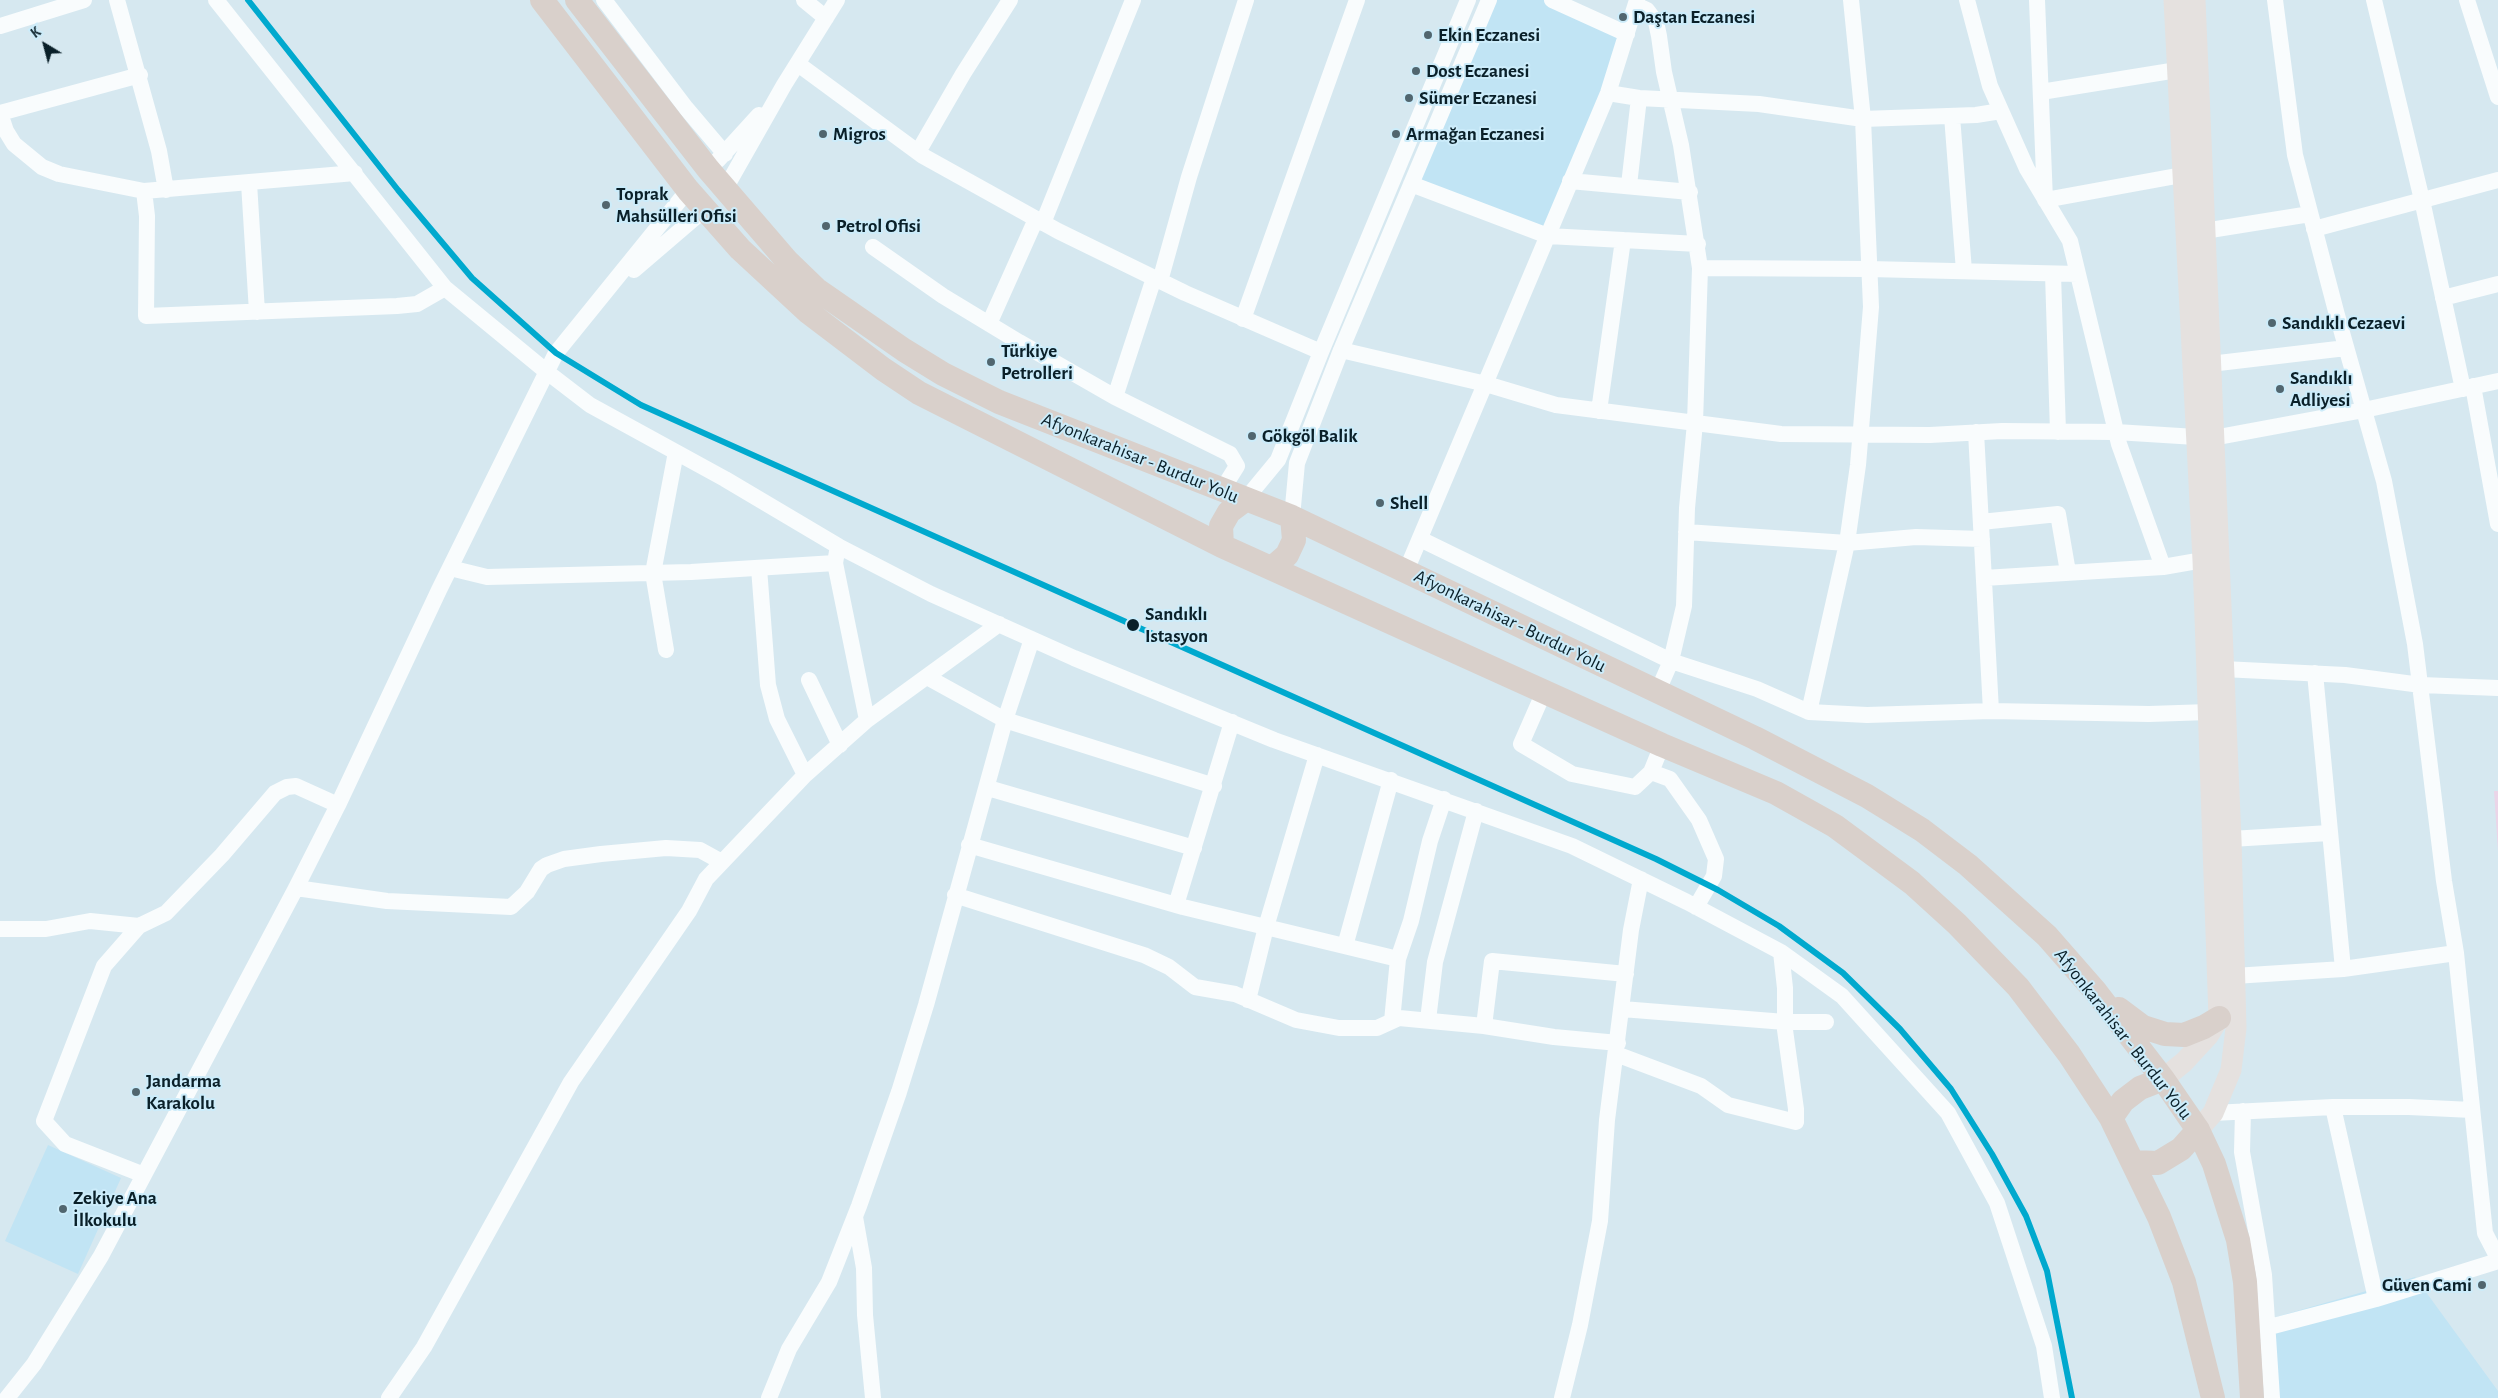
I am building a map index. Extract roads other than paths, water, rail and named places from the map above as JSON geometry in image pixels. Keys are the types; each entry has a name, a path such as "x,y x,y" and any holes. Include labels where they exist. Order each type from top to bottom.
{"highway":[{"name":"Afyonkarahisar - Burdur Yolu","path":"542,0 688,190 740,249 808,312 877,364 920,393 1222,546 1662,745 1776,792 1835,826 1912,883 1957,924 2018,987 2069,1054 2111,1118 2159,1217 2184,1282 2213,1398"},
{"name":"Afyonkarahisar - Burdur Yolu","path":"577,0 717,162 726,189 759,231 816,289 912,355 999,402 1244,500 1292,517 1809,765 1867,796 1922,830 1968,865 2047,936 2096,992 2163,1079 2206,1121 2214,1164 2238,1240 2244,1282 2258,1330 2252,1398"},
{"path":"688,190 717,162"},
{"path":"704,210 726,189"},
{"path":"1222,546 1221,526 1229,512 1244,500"},
{"path":"1272,568 1286,555 1294,540 1292,517"},
{"path":"2096,992 2144,1027 2165,1034 2184,1035 2204,1027 2219,1018"},
{"path":"2111,1118 2123,1101 2140,1088 2163,1079"},
{"path":"2133,1162 2158,1163 2181,1149 2206,1121"}],"main road":[{"path":"2174,0 2182,175 2223,669 2231,838 2235,1049 2231,1070 2206,1121"},
{"path":"2163,1079 2184,1062 2208,1036 2219,1018 2203,560 2205,438 2210,364 2195,0"}],"street":[{"path":"0,26 84,0"},
{"path":"117,0 140,75 159,151 166,190"},
{"path":"216,0 446,288 546,372 590,405 676,452 838,546 931,594 1032,639 1232,722 1317,755 1572,846 1641,879 1781,952 1842,996 1948,1113 1997,1202 2044,1346 2052,1398"},
{"path":"604,0 686,108 717,162 784,85"},
{"path":"804,0 826,18"},
{"path":"726,189 784,85 837,0"},
{"path":"918,152 962,74 1010,0"},
{"path":"989,324 1039,221 1133,0"},
{"path":"1115,397 1157,280 1246,0"},
{"path":"1243,318 1357,0"},
{"path":"1244,500 1278,460 1468,0"},
{"path":"1292,517 1297,464 1341,350 1489,0"},
{"path":"1552,0 1627,34"},
{"path":"1809,712 1847,543 1861,434 1871,307 1863,119 1851,0"},
{"path":"1967,0 1990,86 2027,169 2070,241 2116,432 2163,567"},
{"path":"2037,0 2045,200"},
{"path":"2258,1330 2376,1300 2498,1260 2485,1234 2456,953 2444,881 2416,644 2384,481 2346,348 2295,155 2275,0"},
{"path":"2374,0 2444,298 2495,490 2498,524"},
{"path":"2467,0 2498,97"},
{"path":"1406,571 1608,93 1637,2 1647,10 1656,22 1670,101 1690,192 1700,268 1695,423 1686,532 1684,606 1670,661 1657,693"},
{"path":"798,64 918,152 1039,221 1157,280 1321,352"},
{"path":"2041,92 2177,70"},
{"path":"140,75 0,113 3,131 14,144 42,167 58,174 144,190 166,190 354,174"},
{"path":"1608,93 1670,101 1759,104 1863,119 1976,116 2001,111"},
{"path":"1629,185 1638,98"},
{"path":"1952,116 1964,271"},
{"path":"2045,200 2182,175"},
{"path":"2204,231 2312,221 2422,200 2498,180"},
{"path":"1570,181 1690,192"},
{"path":"249,183 257,312"},
{"path":"1411,184 1548,236 1698,244"},
{"path":"144,190 147,216 146,316 417,304 446,288"},
{"path":"7,1398 34,1364 101,1256 296,888 556,353 606,294 688,190"},
{"path":"606,294 704,210"},
{"path":"1599,411 1623,240"},
{"path":"872,247 943,296 1115,397 1230,454 1237,466 1222,490"},
{"path":"1700,268 1870,269 2078,274"},
{"path":"2053,274 2058,432"},
{"path":"2444,298 2498,284"},
{"path":"2210,364 2346,348"},
{"path":"1341,350 1486,384 1556,405 1781,434 1930,435 1976,432 2116,432 2205,438 2364,410 2498,381"},
{"path":"1976,432 1991,711"},
{"path":"666,650 653,573 676,452"},
{"path":"1981,522 2058,514 2068,572"},
{"path":"1686,532 1847,543 1916,537 1982,539"},
{"path":"1420,539 1670,661 1757,689 1809,712 1867,715 1991,711 2149,714 2209,712"},
{"path":"838,546 835,563 867,720"},
{"path":"1984,578 2163,567 2203,560"},
{"path":"450,568 487,577 653,573 835,563"},
{"path":"759,568 768,684 777,719 805,775"},
{"path":"389,1398 424,1347 571,1082 688,911 706,878 720,861 805,775 867,720 999,624"},
{"path":"769,1398 789,1349 829,1282 855,1217 899,1092 926,1005 969,845 988,788 1005,720 1032,639"},
{"path":"2223,669 2345,674 2421,685 2498,688"},
{"path":"2315,673 2343,969"},
{"path":"927,677 1005,720 1214,786"},
{"path":"809,680 840,745"},
{"path":"1539,703 1520,744 1572,774 1635,787 1651,772 1662,745"},
{"path":"1176,905 1214,786 1232,722"},
{"path":"1248,1000 1266,927 1317,755"},
{"path":"1651,772 1670,779 1699,820 1716,859 1714,876 1696,907"},
{"path":"1345,946 1391,780"},
{"path":"144,1175 64,1144 44,1121 104,966 139,926 166,913 222,855 275,793 287,786 296,786 338,805"},
{"path":"988,788 1194,848"},
{"path":"1392,1021 1398,958 1410,921 1430,841 1444,799"},
{"path":"1428,1020 1436,962 1476,811"},
{"path":"2231,838 2329,833"},
{"path":"969,845 1176,905 1398,958"},
{"path":"296,888 387,901 503,908 511,907 521,899 541,869 564,859 666,848 700,850 720,861"},
{"path":"1562,1398 1580,1325 1600,1221 1607,1120 1630,930 1641,879"},
{"path":"956,895 1144,955 1169,968 1195,987 1235,994 1296,1020 1339,1028 1377,1028 1399,1018 1428,1020 1484,1026 1617,1048 1702,1086 1728,1105 1796,1122 1785,1022 1785,988 1781,952"},
{"path":"0,929 46,929 90,921 139,926"},
{"path":"2234,976 2343,969 2456,953"},
{"path":"1484,1026 1492,961 1626,974"},
{"path":"1622,1008 1785,1022 1826,1022"},
{"path":"2206,1121 2243,1112 2333,1107 2409,1107 2472,1110"},
{"path":"2333,1107 2376,1300"},
{"path":"2243,1112 2242,1152 2260,1248 2258,1330 2272,1398"},
{"path":"855,1217 864,1268 865,1315 873,1398"}],"place":[{"name":"Daştan Eczanesi","path":"1623,17"},
{"name":"Ekin Eczanesi","path":"1428,35"},
{"name":"Dost Eczanesi","path":"1416,71"},
{"name":"Sümer Eczanesi","path":"1409,98"},
{"name":"Migros","path":"823,134"},
{"name":"Armağan Eczanesi","path":"1396,134"},
{"name":"Toprak Mahsülleri Ofisi","path":"606,205"},
{"name":"Petrol Ofisi","path":"826,226"},
{"name":"Sandıklı Cezaevi","path":"2272,323"},
{"name":"Türkiye Petrolleri","path":"991,362"},
{"name":"Sandıklı Adliyesi","path":"2280,389"},
{"name":"Gökgöl Balik","path":"1252,436"},
{"name":"Shell","path":"1380,503"},
{"name":"Sandıklı Istasyon","path":"1133,625"},
{"name":"Jandarma Karakolu","path":"136,1092"},
{"name":"Zekiye Ana İlkokulu","path":"63,1209"},
{"name":"Güven Cami","path":"2482,1285"}]}
